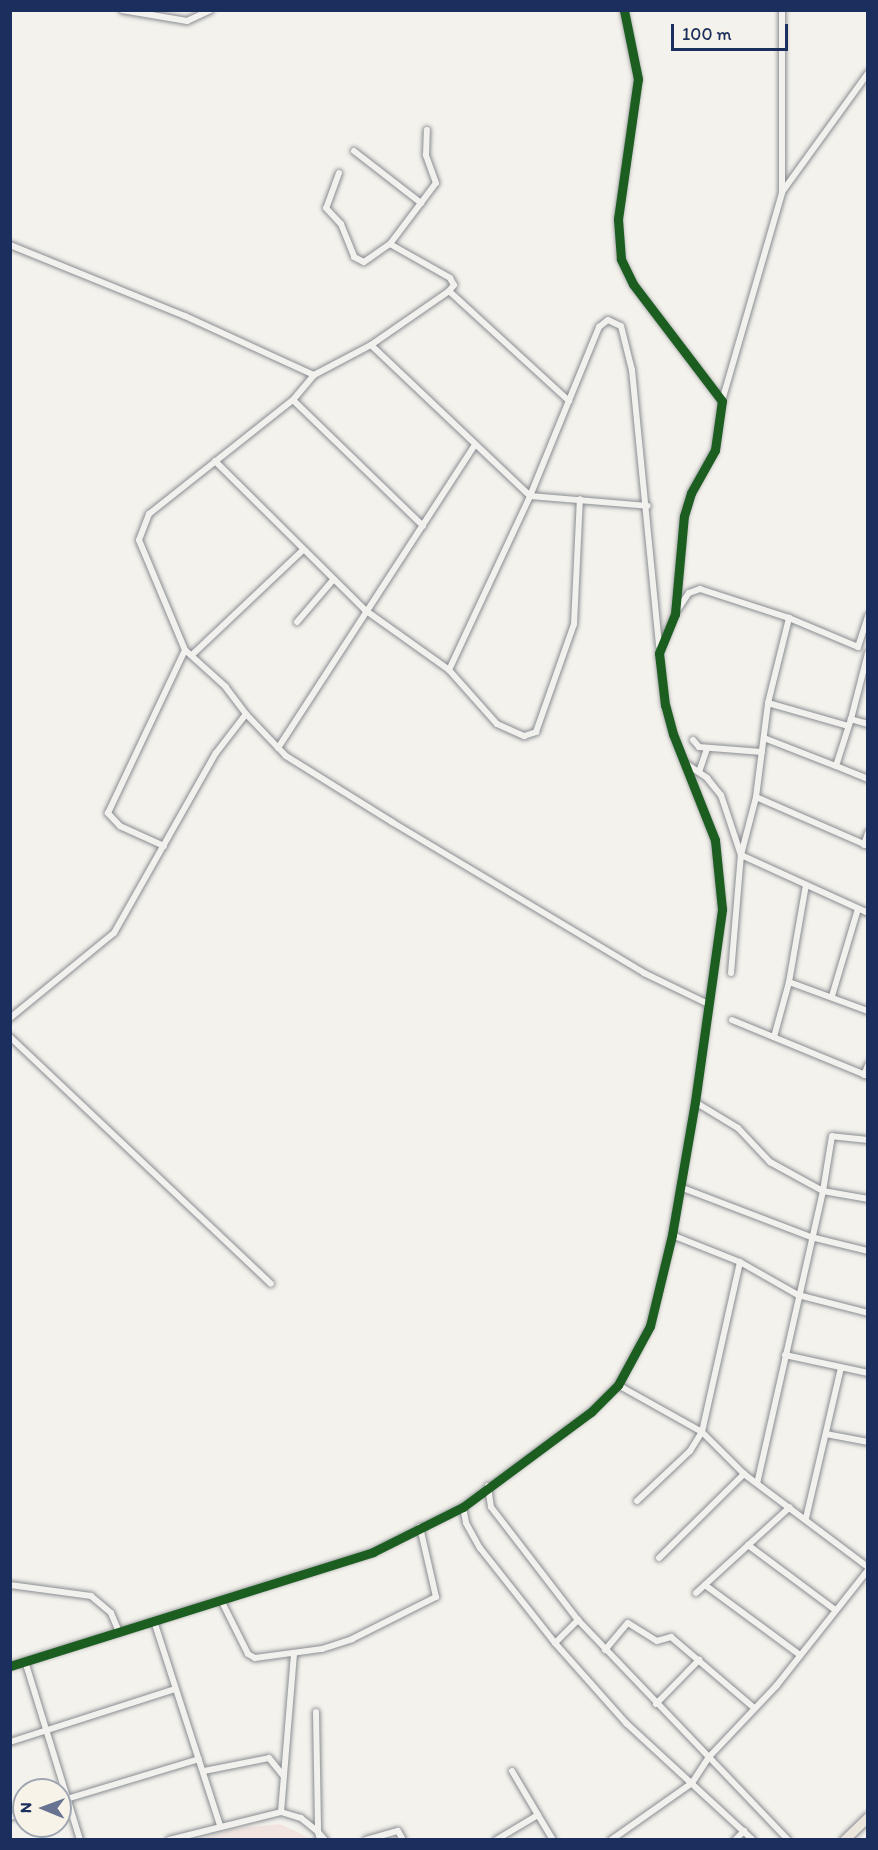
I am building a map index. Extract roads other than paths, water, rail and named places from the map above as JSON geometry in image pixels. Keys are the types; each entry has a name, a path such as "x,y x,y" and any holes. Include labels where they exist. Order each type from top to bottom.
{"main road":[{"path":"844,1839 867,1817"}],"street":[{"path":"122,10 188,21 211,10"},
{"path":"624,10 638,79 618,219 621,259 633,284 722,402"},
{"path":"675,614 684,516 691,493 715,450 722,402 782,193 782,10"},
{"path":"782,193 867,73"},
{"path":"339,173 326,208 341,224 354,257 364,262 390,244 436,183 426,155 428,130"},
{"path":"354,151 421,203"},
{"path":"390,244 450,278 454,285 449,291 371,345 314,375 292,399 154,509 140,531 139,540 148,569 185,650 193,654 278,748 392,822 644,973 708,1004"},
{"path":"10,245 185,316 314,375"},
{"path":"449,291 569,401"},
{"path":"10,1666 373,1552 463,1507 488,1486 591,1412 618,1385 650,1326 672,1235 695,1102 719,939 722,887 710,822 684,762 665,705 648,506 630,360 616,321 608,320 599,327 530,496 449,670"},
{"path":"371,345 474,446 530,496 648,506"},
{"path":"292,399 423,526"},
{"path":"278,748 365,609 423,526 474,446"},
{"path":"215,461 333,580 365,609 449,670 497,724 524,735 536,732 574,624 580,499"},
{"path":"193,654 303,550"},
{"path":"297,622 333,580"},
{"path":"659,653 675,614 689,593 700,589 789,618 867,652 851,718 836,766"},
{"path":"858,648 867,616"},
{"path":"731,973 741,855 756,797 768,704 789,618"},
{"path":"164,846 120,826 108,813 185,650"},
{"path":"768,704 848,726"},
{"path":"10,1018 114,933 224,740 246,714"},
{"path":"851,718 867,723"},
{"path":"764,738 867,778"},
{"path":"693,740 699,747 762,752"},
{"path":"699,772 707,748"},
{"path":"684,762 699,772 721,795 741,855 867,913"},
{"path":"756,797 866,845 867,833"},
{"path":"774,1037 789,982 806,885"},
{"path":"832,996 858,909"},
{"path":"789,982 832,996 867,1011"},
{"path":"732,1020 866,1076 867,1065"},
{"path":"10,1037 271,1284"},
{"path":"695,1102 738,1128 770,1162 823,1191 867,1199"},
{"path":"757,1483 823,1191 832,1136 867,1140"},
{"path":"680,1187 812,1237 867,1251"},
{"path":"672,1235 740,1262 798,1295 867,1313"},
{"path":"637,1502 690,1451 702,1432 740,1262"},
{"path":"785,1355 867,1373"},
{"path":"806,1518 842,1368"},
{"path":"611,1839 692,1783 709,1757 800,1655 867,1569 806,1518 744,1474 702,1432 618,1385"},
{"path":"826,1434 867,1442"},
{"path":"659,1558 744,1474"},
{"path":"488,1486 491,1507 578,1620 656,1704 788,1839"},
{"path":"463,1507 466,1523 480,1548 555,1643 626,1723 753,1839"},
{"path":"696,1593 789,1507"},
{"path":"221,1600 248,1654 264,1659 352,1639 387,1618 433,1602 436,1590 420,1527"},
{"path":"748,1545 834,1609"},
{"path":"10,1585 92,1596 111,1613 119,1632"},
{"path":"705,1585 800,1655"},
{"path":"555,1643 578,1620"},
{"path":"154,1621 220,1825"},
{"path":"605,1650 623,1626 632,1622 657,1641 671,1637 754,1708"},
{"path":"281,1812 283,1775 290,1729 294,1654"},
{"path":"656,1704 699,1660"},
{"path":"25,1661 61,1778"},
{"path":"10,1743 175,1689"},
{"path":"316,1712 319,1836"},
{"path":"204,1772 269,1758 283,1775"},
{"path":"72,1797 199,1759"},
{"path":"512,1771 553,1839"},
{"path":"72,1812 80,1839"},
{"path":"169,1839 281,1812 302,1818 319,1836 325,1839"},
{"path":"497,1839 538,1815"},
{"path":"366,1839 398,1831 403,1839"},
{"path":"735,1839 744,1831"}]}
